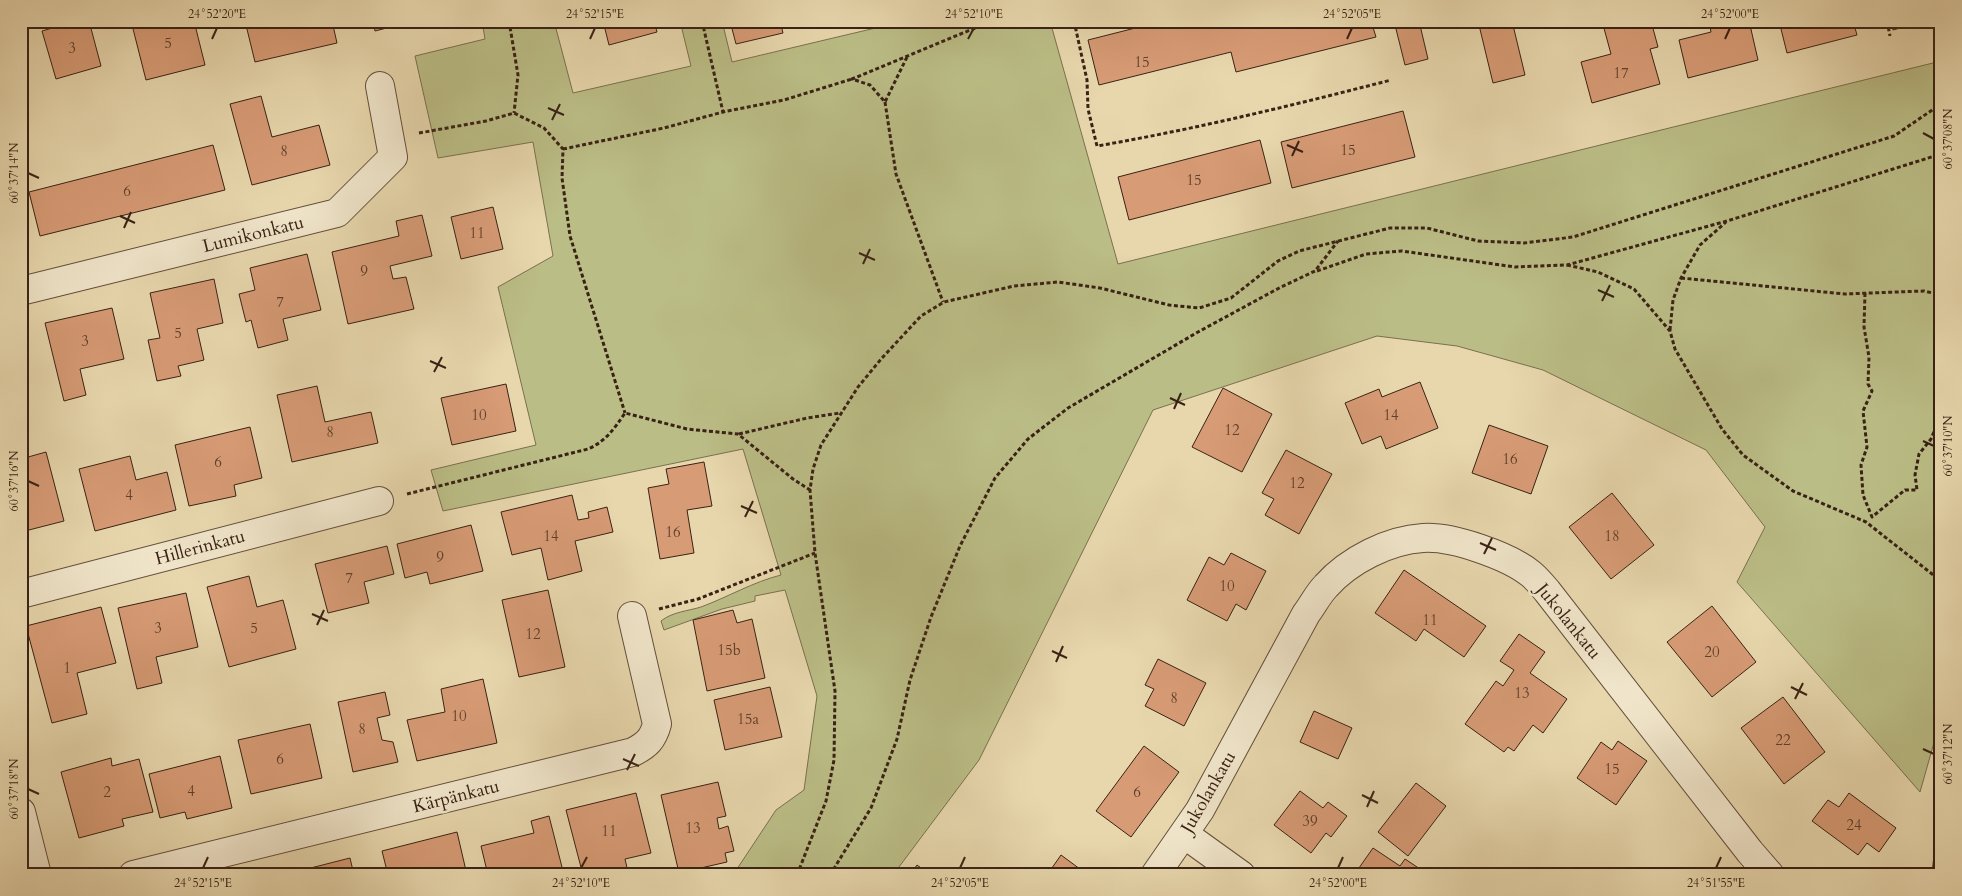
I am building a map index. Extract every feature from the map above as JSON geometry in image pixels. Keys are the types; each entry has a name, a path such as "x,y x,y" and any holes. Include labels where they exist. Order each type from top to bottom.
{"street":[{"name":"Lumikonkatu","path":"21,291 337,213 393,157 380,86"},
{"name":"Hillerinkatu","path":"21,594 379,501"},
{"name":"Jukolankatu","path":"1155,875 1200,810 1306,614 1325,586 1345,568 1369,554 1394,543 1424,537 1454,540 1482,549 1530,574 1547,591 1750,852 1770,875"},
{"name":"Kärpänkatu","path":"133,875 633,752 645,746 653,738 657,724 632,616"},
{"path":"21,812 37,875"},
{"path":"1184,834 1241,875"}],"path":[{"path":"509,21 518,75 514,113"},
{"path":"702,21 724,112"},
{"path":"563,149 784,100 852,78 907,57 981,23 992,21"},
{"path":"1074,21 1087,80 1088,109 1097,146 1149,137 1289,106 1391,80"},
{"path":"1887,21 1890,36"},
{"path":"885,102 907,57"},
{"path":"852,78 870,84 885,102 896,174 944,302"},
{"path":"797,875 826,801 834,760 835,691 815,553 810,490 813,469 821,445 840,414 882,358 921,316 944,302 1014,286 1058,282 1100,288 1169,305 1199,308 1231,298 1278,261 1299,252 1338,240 1390,228 1427,228 1478,241 1524,243 1573,237 1894,136 1941,104"},
{"path":"379,501 588,449 600,444 611,434 625,412 570,236 562,178 563,149 544,128 514,113 486,121 389,137"},
{"path":"830,875 871,808 897,739 910,680 931,617 960,546 996,478 1028,439 1068,408 1198,332 1281,287 1315,271 1366,254 1402,251 1514,267 1567,265 1727,221 1941,154"},
{"path":"1670,331 1673,300 1681,278 1700,245 1727,221"},
{"path":"1315,271 1338,240"},
{"path":"1567,265 1598,272 1634,288 1670,331 1676,349 1722,429 1744,455 1793,491 1866,522 1941,581"},
{"path":"1681,278 1845,294 1924,291 1941,295"},
{"path":"1865,293 1864,327 1869,357 1868,384 1872,391 1863,410 1867,447 1861,465 1863,495 1872,517 1906,490 1916,490 1915,476 1919,454 1931,439 1941,415"},
{"path":"625,412 687,429 738,434 808,418 840,414"},
{"path":"738,434 793,479 810,490"},
{"path":"632,616 698,599 815,553"}],"green space":[{"path":"482,21 554,21 573,93 691,66 680,21 722,21 732,62 905,21 1050,21 1118,264 1941,61 1941,742 1935,739 1920,792 1737,582 1765,527 1706,450 1543,370 1457,346 1377,336 1153,410 979,760 893,875 733,875 776,810 804,790 817,696 785,590 755,596 755,601 722,609 664,630 661,621 680,612 701,607 781,575 743,449 443,511 431,470 536,445 498,287 553,256 533,142 438,158 415,56 485,39"}],"building":[{"path":"76,21 89,21 101,66 56,79 42,31"},
{"path":"131,21 194,21 205,65 146,80"},
{"path":"245,21 332,21 337,43 255,62"},
{"path":"373,21 414,21 375,31"},
{"path":"603,21 654,21 657,32 609,45"},
{"path":"730,21 780,21 783,33 736,44"},
{"path":"1163,21 1228,21 1228,24 1241,21 1371,21 1376,37 1236,72 1231,52 1099,85 1088,40"},
{"path":"1394,21 1419,21 1428,59 1405,65"},
{"path":"1478,21 1512,21 1525,75 1493,83"},
{"path":"1602,21 1651,21 1658,47 1650,49 1660,84 1592,103 1581,62 1611,54"},
{"path":"1709,21 1755,21 1755,24 1750,25 1758,60 1688,78 1679,40 1711,32"},
{"path":"1779,21 1853,21 1857,35 1787,53"},
{"path":"1891,21 1926,21 1893,30"},
{"path":"261,96 272,137 319,125 330,165 252,185 230,104"},
{"path":"1403,111 1415,157 1292,188 1281,142"},
{"path":"1260,140 1271,183 1129,220 1118,177"},
{"path":"213,145 225,190 40,236 29,192"},
{"path":"493,207 503,249 461,259 451,217"},
{"path":"422,215 432,256 390,266 393,279 406,277 414,309 348,324 332,252 399,236 396,221"},
{"path":"307,254 321,310 283,319 288,340 258,348 251,320 246,322 239,294 255,290 250,268"},
{"path":"214,279 223,323 197,329 204,360 178,366 181,376 157,381 148,340 160,338 150,293"},
{"path":"112,308 124,359 80,369 86,395 64,401 45,323"},
{"path":"1420,382 1438,428 1386,449 1381,436 1362,444 1345,403 1379,389 1382,397"},
{"path":"506,384 516,431 452,445 441,398"},
{"path":"317,386 325,422 371,412 378,443 292,462 277,395"},
{"path":"1223,388 1272,414 1242,472 1192,447"},
{"path":"1489,425 1548,446 1531,494 1472,473"},
{"path":"250,427 262,478 234,485 236,496 189,506 175,445"},
{"path":"1286,450 1332,474 1299,534 1265,515 1274,499 1262,493"},
{"path":"46,452 64,521 21,532 21,459"},
{"path":"130,456 136,480 167,472 176,510 95,531 79,469"},
{"path":"704,462 712,506 687,510 694,553 660,559 648,488 669,484 666,469"},
{"path":"1612,493 1654,545 1611,579 1569,527"},
{"path":"572,495 578,520 589,518 588,512 607,507 613,532 575,541 582,571 548,580 541,548 512,555 501,512"},
{"path":"471,525 483,571 430,584 427,572 405,578 397,544"},
{"path":"387,546 394,574 364,582 369,603 328,613 315,564"},
{"path":"1231,553 1266,571 1246,610 1236,604 1227,621 1187,600 1209,557 1224,565"},
{"path":"1404,570 1486,626 1464,657 1424,629 1416,641 1375,613"},
{"path":"249,576 257,607 283,600 296,649 229,667 207,587"},
{"path":"548,590 565,667 519,677 502,600"},
{"path":"186,593 198,647 156,657 162,683 137,689 118,608"},
{"path":"1712,606 1756,662 1712,697 1667,642"},
{"path":"101,607 116,663 77,673 87,714 52,723 26,626"},
{"path":"733,610 737,623 752,619 765,678 707,691 693,620"},
{"path":"1519,634 1545,652 1530,673 1567,699 1543,733 1533,725 1514,751 1508,747 1504,752 1465,724 1496,681 1503,686 1514,670 1500,661"},
{"path":"1158,659 1206,683 1184,726 1145,706 1154,689 1145,685"},
{"path":"483,679 497,743 417,761 407,720 445,712 441,689"},
{"path":"770,687 782,737 725,750 714,700"},
{"path":"385,692 390,715 377,718 382,740 393,742 398,762 353,772 338,702"},
{"path":"1783,697 1825,752 1784,784 1741,728"},
{"path":"1314,711 1352,728 1338,759 1300,742"},
{"path":"310,724 322,778 251,794 238,740"},
{"path":"1618,741 1647,761 1616,805 1577,778 1601,742 1612,750"},
{"path":"1144,746 1179,772 1131,837 1096,811"},
{"path":"220,756 232,808 187,819 185,812 160,818 149,774"},
{"path":"111,758 112,766 139,759 153,812 122,819 124,826 79,838 61,772"},
{"path":"718,782 726,816 717,818 719,829 728,826 734,851 725,853 727,862 679,873 661,795"},
{"path":"1416,783 1446,806 1408,856 1378,832"},
{"path":"1300,791 1323,808 1328,802 1347,816 1331,837 1326,833 1311,853 1274,825"},
{"path":"636,793 651,853 625,859 628,872 618,875 583,875 566,810"},
{"path":"1849,793 1896,828 1879,852 1867,843 1858,855 1812,821 1828,800 1839,807"},
{"path":"549,816 564,875 488,875 481,846 534,833 531,821"},
{"path":"457,832 467,875 388,875 382,851"},
{"path":"1936,834 1941,835 1941,875 1932,875"},
{"path":"1373,848 1400,866 1405,859 1426,873 1354,875"},
{"path":"1061,855 1088,875 1047,875"},
{"path":"350,858 354,875 283,875"},
{"path":"917,865 931,875 910,875"}]}
